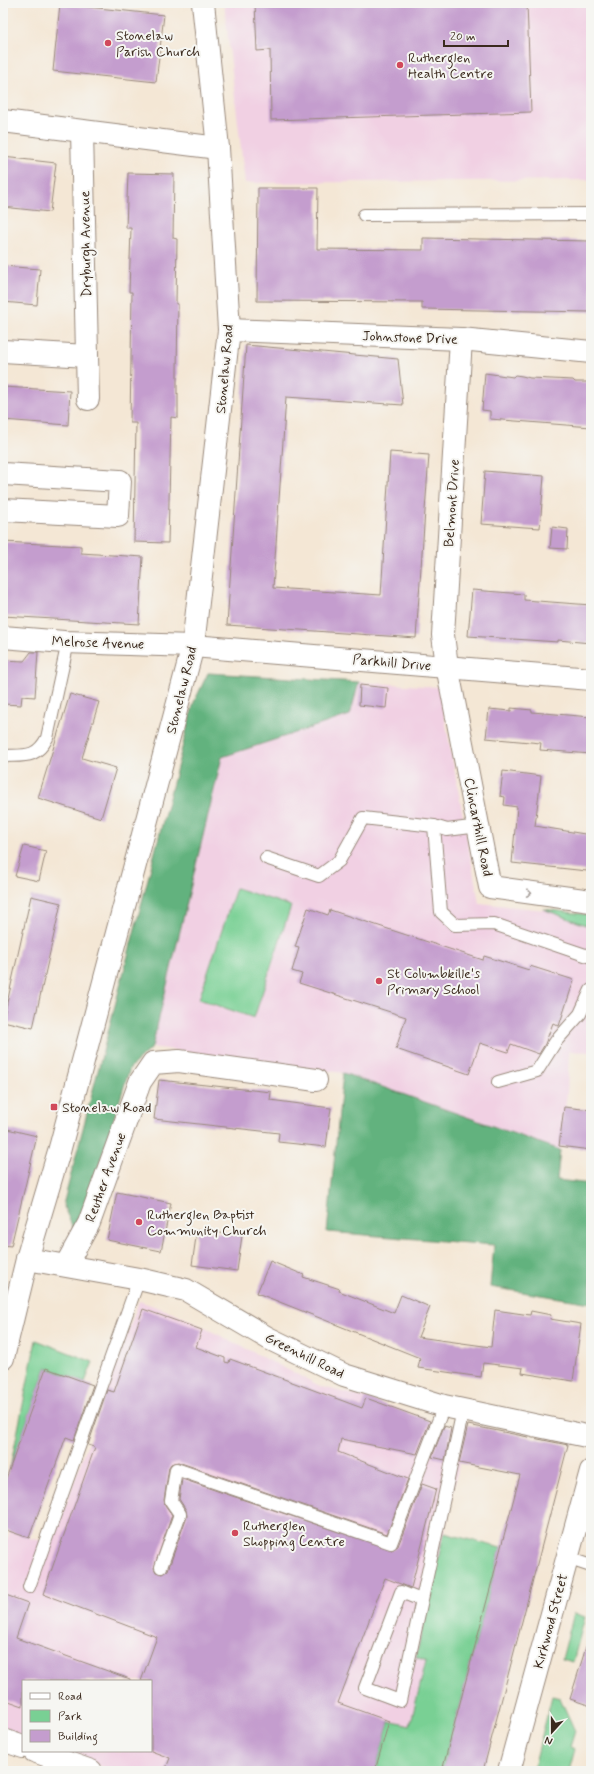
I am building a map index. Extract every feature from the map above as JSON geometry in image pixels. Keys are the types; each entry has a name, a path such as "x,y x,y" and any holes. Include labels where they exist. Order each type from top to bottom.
{"street":[{"name":"Stonelaw Road","path":"3,1358 6,1333 60,1148 193,646 229,330 218,148 203,3"},
{"path":"3,121 218,148"},
{"name":"Dryburgh Avenue","path":"82,131 88,399"},
{"name":"Johnstone Drive","path":"229,330 462,339 591,352"},
{"name":"Belmont Drive","path":"447,666 443,635 462,339"},
{"path":"3,351 87,356"},
{"path":"3,474 120,481 118,516 3,510"},
{"name":"Melrose Avenue","path":"3,637 68,642 193,646"},
{"name":"Parkhill Drive","path":"193,646 591,679"},
{"name":"Clincarthill Road","path":"447,666 490,887 591,901"},
{"name":"Reuther Avenue","path":"66,1265 89,1223 140,1082 152,1063 178,1061 316,1080"},
{"name":"Greenhill Road","path":"27,1259 139,1279 186,1290 268,1338 344,1375 454,1408 591,1437"},
{"name":"Kirkwood Street","path":"509,1771 591,1471"},
{"path":"3,1740 22,1747"},
{"path":"37,1752 92,1771"}],"lane":[{"path":"364,215 591,214"},
{"path":"3,756 31,755 42,748 47,738 68,642"},
{"path":"266,858 319,876 339,861 363,818 434,826 447,830 479,826"},
{"path":"434,826 441,912 455,924 494,924 591,957"},
{"path":"498,1082 537,1071 556,1041 580,1014 591,990"},
{"path":"30,1587 139,1279"},
{"path":"161,1567 180,1514 171,1501 176,1469 390,1543 454,1408"},
{"path":"421,1600 401,1592 365,1688 400,1701 421,1600 454,1408"},
{"path":"567,1558 591,1566"}],"shaded area":[{"path":"224,3 591,3 591,180 245,183"},
{"name":"St Columbkille's Primary School","path":"359,682 439,687 479,903 591,915 591,1052 569,1051 567,1093 560,1150 343,1073 152,1047 222,757 350,715"},
{"path":"139,1301 177,1314 322,1387 366,1398 447,1427 468,1425 416,1657 426,1661 410,1726 389,1721 375,1771 115,1771 58,1752 152,1752 152,1680 22,1680 22,1740 3,1734 3,1552 10,1532 52,1543"}],"green space":[{"path":"208,673 359,682 350,715 222,757 152,1047 130,1068 81,1221 73,1228 63,1205 194,702"},
{"path":"236,888 291,906 254,1018 199,999"},
{"path":"543,909 591,915 591,927"},
{"path":"343,1073 560,1150 557,1180 591,1184 591,1303 490,1287 494,1245 327,1232"},
{"path":"36,1340 93,1362 85,1382 46,1368 10,1469"},
{"path":"444,1533 501,1548 442,1771 375,1771 389,1721 410,1726 426,1661 416,1657"},
{"path":"574,1613 585,1617 573,1662 562,1659"},
{"path":"552,1696 560,1698 575,1731 570,1747 575,1749 569,1771 533,1771"}],"building":[{"name":"Rutherglen Health Centre","path":"255,3 527,3 531,112 271,120 270,50 257,51"},
{"name":"Stonelaw Parish Church","path":"60,4 164,15 156,82 53,71"},
{"path":"3,157 56,163 50,212 3,207"},
{"path":"128,173 174,174 173,238 177,239 176,304 178,304 178,418 171,417 168,543 134,542 136,423 130,423 132,292 129,292 131,228 126,228"},
{"path":"258,188 318,188 317,249 423,250 423,238 591,241 591,312 422,309 422,302 257,301"},
{"path":"3,266 40,269 37,305 3,302"},
{"path":"246,345 398,359 403,405 286,397 273,588 381,595 390,452 429,455 416,638 227,625"},
{"path":"485,373 513,377 515,375 530,378 591,382 591,427 490,419 490,411 482,410"},
{"path":"3,387 70,391 68,425 3,420"},
{"path":"485,471 544,476 540,528 481,524"},
{"path":"552,527 568,529 567,549 550,548"},
{"path":"3,542 81,546 81,553 143,557 139,624 3,616"},
{"path":"472,590 524,594 524,600 591,605 591,643 468,636"},
{"path":"31,652 38,652 35,697 22,696 21,705 3,704 3,660 24,661"},
{"path":"360,685 388,688 386,708 359,705"},
{"path":"70,694 99,702 82,758 116,768 101,818 38,798"},
{"path":"511,708 532,710 532,712 591,717 591,754 540,750 541,743 486,738 489,709 511,711"},
{"path":"503,771 541,776 535,826 591,835 587,871 512,863 517,807 504,805 505,797 500,796"},
{"path":"24,846 46,851 39,881 15,876"},
{"path":"31,896 61,903 33,1028 3,1021"},
{"path":"308,908 328,915 330,910 483,960 484,956 529,970 530,966 574,980 559,1026 553,1023 545,1044 539,1054 511,1044 508,1052 480,1043 469,1074 396,1049 406,1017 299,983 302,974 292,971 299,948 295,947"},
{"path":"159,1080 271,1092 270,1100 331,1108 326,1147 278,1142 279,1133 154,1119"},
{"path":"564,1107 591,1110 591,1150 559,1146"},
{"path":"3,1128 37,1136 11,1246 3,1245"},
{"name":"Rutherglen Baptist Community Church","path":"117,1192 171,1203 161,1251 107,1240"},
{"path":"197,1230 242,1236 237,1271 192,1265"},
{"path":"270,1261 304,1275 303,1277 340,1289 339,1291 394,1313 401,1295 430,1307 418,1337 491,1347 495,1310 530,1315 531,1311 551,1315 550,1319 581,1324 573,1381 522,1373 523,1368 483,1363 481,1377 418,1368 420,1358 257,1293"},
{"path":"143,1309 202,1330 196,1347 225,1358 225,1362 229,1363 230,1359 362,1408 366,1398 430,1421 417,1454 341,1439 338,1452 408,1479 387,1534 178,1462 171,1464 169,1467 164,1500 165,1505 172,1515 154,1568 156,1572 162,1574 168,1570 187,1516 186,1510 179,1499 182,1479 392,1550 398,1546 422,1484 436,1489 411,1588 385,1578 338,1703 389,1721 375,1771 165,1771 170,1758 152,1751 152,1680 141,1680 157,1637 43,1594 95,1447 88,1445 107,1390 114,1392"},
{"path":"46,1368 93,1385 74,1440 66,1437 29,1538 3,1529 3,1487"},
{"path":"468,1425 568,1445 483,1771 442,1771 520,1475 459,1463"},
{"path":"444,1426 451,1428 445,1460 432,1457"},
{"path":"3,1594 28,1603 16,1638 130,1679 22,1680 22,1706 3,1699"},
{"path":"587,1644 591,1645 591,1706 570,1699"}],"place":[{"name":"Stonelaw Parish Church","path":"108,43"},
{"name":"Rutherglen Health Centre","path":"400,65"},
{"name":"St Columbkille's Primary School","path":"379,981"},
{"name":"Stonelaw Road","path":"54,1107"},
{"name":"Rutherglen Baptist Community Church","path":"139,1222"},
{"name":"Rutherglen Shopping Centre","path":"235,1533"}]}
